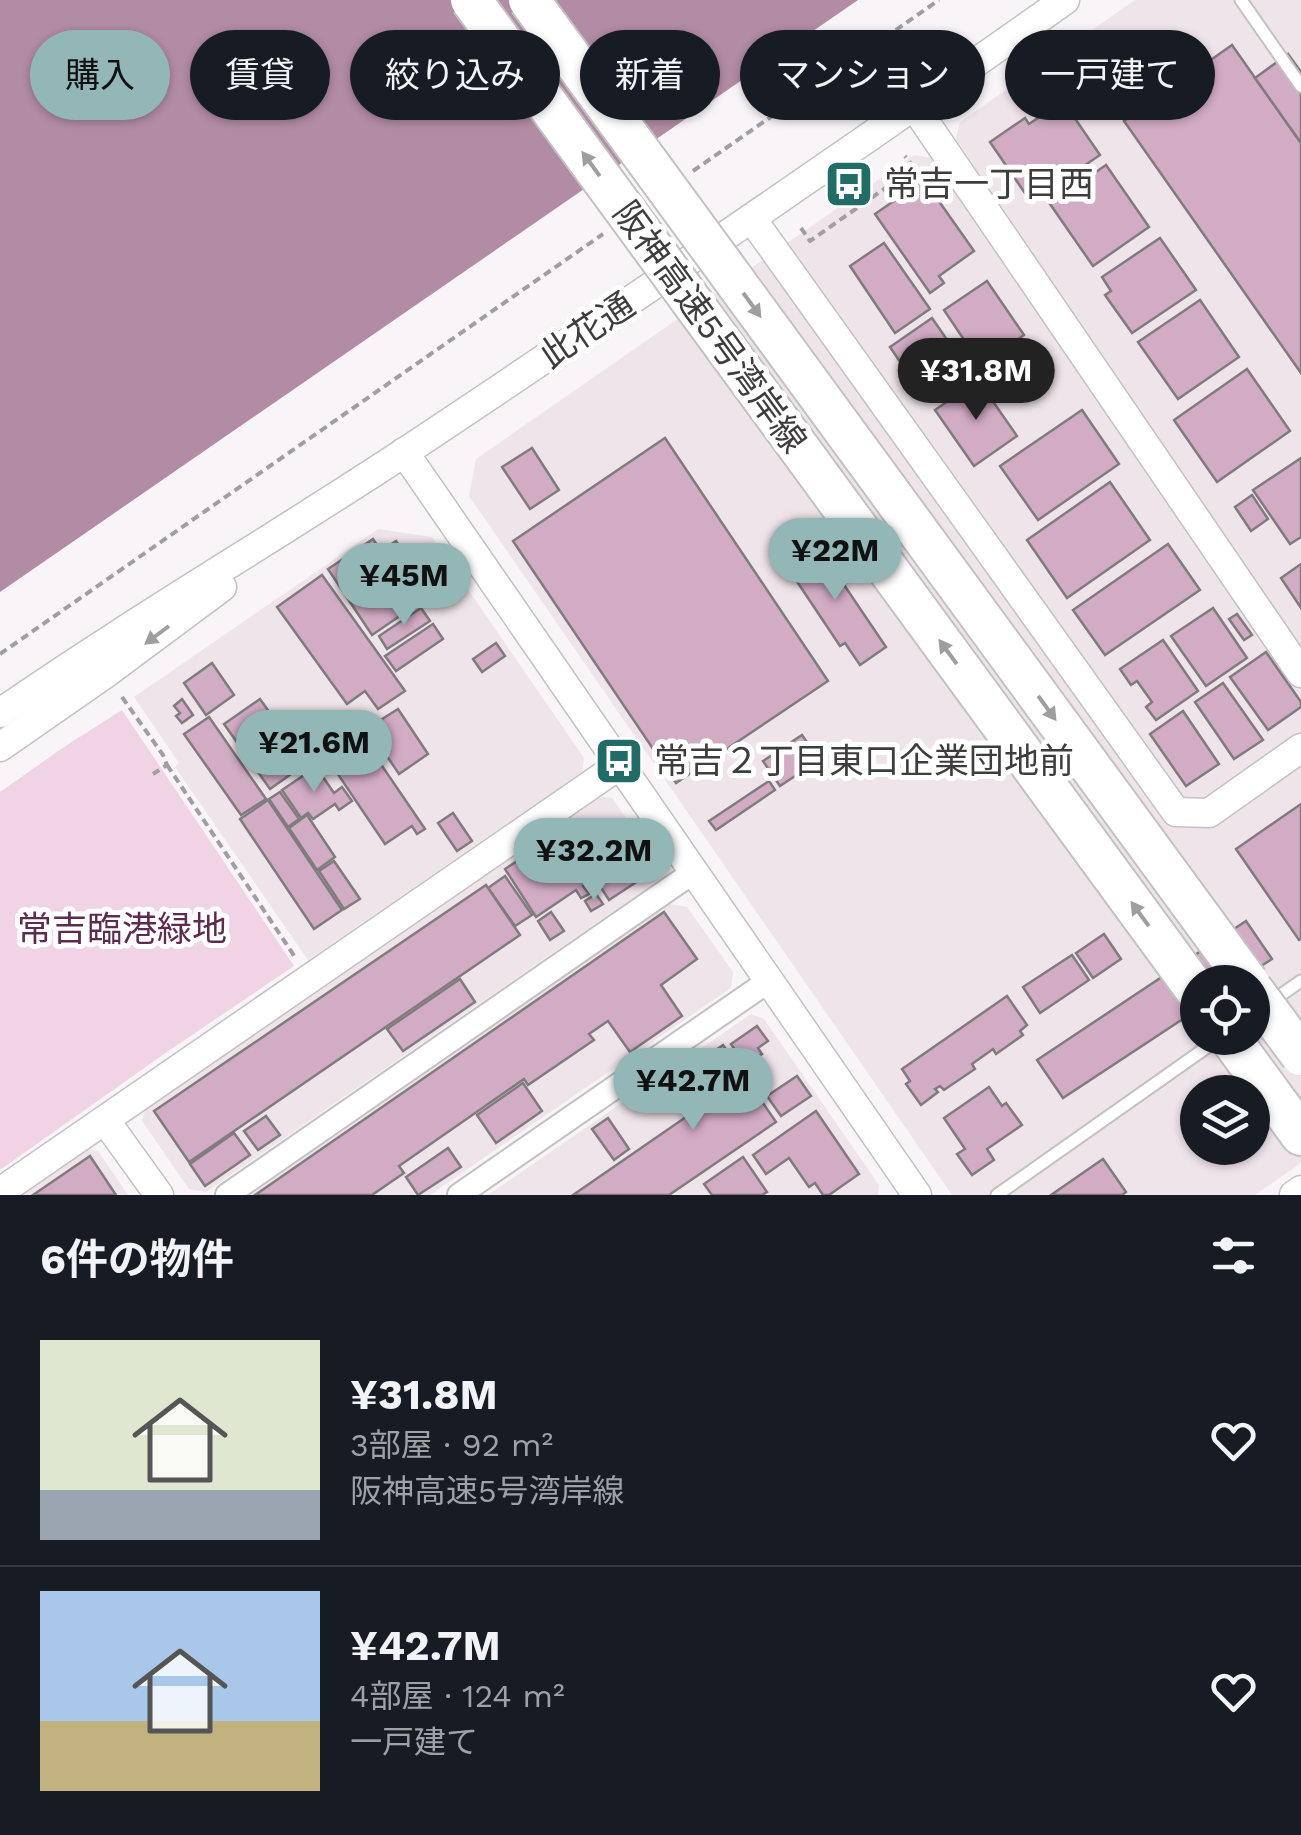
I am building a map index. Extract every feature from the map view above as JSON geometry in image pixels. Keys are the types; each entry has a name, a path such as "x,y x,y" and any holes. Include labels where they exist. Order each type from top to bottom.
{"highway":[{"name":"阪神高速5号湾岸線","path":"471,0 1180,968"},
{"name":"阪神高速5号湾岸線","path":"529,0 1236,965"},
{"path":"1270,1014 1301,1056"},
{"path":"1243,1055 1301,1134"}],"street":[{"name":"此花通","path":"985,56 1064,0"},
{"name":"此花通","path":"0,713 91,650 404,452 894,120"},
{"path":"924,120 1301,673"},
{"path":"752,219 1176,812 1209,812 1301,748"},
{"name":"此花通","path":"0,747 404,452"},
{"path":"404,452 917,1195"},
{"path":"0,1192 621,764"},
{"path":"227,1195 695,872"},
{"path":"459,1195 770,980"},
{"path":"105,1120 159,1195"},
{"path":"1294,1195 1301,1190"}],"lane":[{"path":"1241,0 1301,86"},
{"path":"1270,1003 1301,981"},
{"path":"996,1195 1196,1055"}],"path":[{"path":"680,180 939,0"},
{"path":"802,228 810,241 870,200 914,168 905,156"},
{"path":"0,654 615,226"},
{"path":"122,697 310,979"},
{"path":"153,774 167,765"}],"shaded area":[{"path":"0,0 858,0 815,30 740,30 740,81 720,95 720,30 580,30 580,120 684,120 0,592"},
{"path":"1135,0 1301,0 1301,1163 1255,1195 952,1195 469,496 476,459 914,155 932,158 955,142 960,122 985,120 985,105 1005,91 1005,120 1215,120 1215,30 1092,30"},
{"path":"378,529 432,537 584,758 582,772 308,960 175,767 179,763 134,697"},
{"path":"597,796 612,798 659,865 657,881 206,1192 189,1189 142,1121 146,1107"},
{"path":"670,904 687,907 733,972 731,988 430,1195 248,1195"},
{"path":"751,1014 764,1019 879,1185 878,1195 488,1195"},
{"path":"85,1149 98,1151 128,1195 18,1195"}],"green space":[{"name":"常吉臨港緑地","path":"122,710 294,966 0,1170 0,792"}],"building":[{"path":"1232,45 1301,143 1301,373 1124,121 1215,120 1215,57"},
{"path":"1288,54 1301,72 1301,143 1255,78"},
{"path":"1022,120 1029,124 1035,120 1076,120 1100,155 1031,202 990,142"},
{"path":"1106,165 1149,227 1093,266 1050,204"},
{"path":"924,180 974,251 939,276 944,283 930,293 875,214"},
{"path":"1160,238 1196,290 1132,333 1105,295 1111,291 1102,277"},
{"path":"884,243 930,309 895,333 850,266"},
{"path":"987,281 1024,335 981,365 944,310"},
{"path":"1200,300 1239,357 1178,399 1138,342"},
{"path":"932,318 970,373 958,382 952,373 922,394 890,347"},
{"path":"1247,369 1290,431 1217,482 1174,420"},
{"path":"978,380 1017,436 974,466 935,410"},
{"path":"1082,410 1119,464 1038,520 1000,466"},
{"path":"665,438 828,681 676,783 513,541"},
{"path":"532,448 559,490 530,509 502,467"},
{"path":"1301,458 1301,537 1290,544 1253,490"},
{"path":"1110,482 1150,540 1067,598 1027,540"},
{"path":"1252,495 1268,519 1251,531 1235,507"},
{"path":"373,539 381,551 396,541 432,594 372,635 328,569"},
{"path":"815,542 886,647 860,665 845,643 840,646 784,562"},
{"path":"1168,544 1200,590 1105,655 1073,610"},
{"path":"1301,564 1301,608 1281,578"},
{"path":"322,575 405,691 378,709 365,691 347,704 277,607"},
{"path":"421,608 430,621 387,649 379,636"},
{"path":"1213,608 1247,658 1206,686 1171,636"},
{"path":"1237,614 1252,635 1244,640 1229,619"},
{"path":"433,624 443,639 396,671 385,656"},
{"path":"1163,640 1198,691 1156,720 1146,707 1152,702 1137,681 1131,685 1120,669"},
{"path":"496,643 505,656 482,672 473,659"},
{"path":"1266,652 1301,702 1301,707 1268,730 1230,677"},
{"path":"212,663 234,695 206,715 184,683"},
{"path":"1223,683 1263,740 1234,759 1195,702"},
{"path":"182,699 193,715 182,723 174,706"},
{"path":"260,699 301,757 311,750 315,757 270,789 224,724"},
{"path":"398,709 428,754 399,774 368,728"},
{"path":"1183,711 1219,764 1186,786 1150,734"},
{"path":"209,717 266,799 241,815 184,734"},
{"path":"361,735 425,829 417,834 412,826 385,844 327,758"},
{"path":"802,735 819,760 780,786 763,761"},
{"path":"316,767 334,793 342,787 352,801 339,810 335,804 313,819 308,813 301,818 282,790"},
{"path":"769,781 775,790 716,830 709,821"},
{"path":"280,792 299,819 288,827 269,799"},
{"path":"268,800 342,910 314,929 240,819"},
{"path":"1301,804 1301,939 1299,940 1236,849"},
{"path":"453,813 472,841 457,851 438,823"},
{"path":"307,815 335,857 317,870 289,828"},
{"path":"557,835 588,883 583,886 589,894 581,898 576,890 536,917 505,869"},
{"path":"618,851 638,881 609,900 589,869"},
{"path":"334,861 360,899 344,909 319,871"},
{"path":"505,876 532,915 515,926 488,888"},
{"path":"486,885 520,935 189,1162 154,1111"},
{"path":"596,894 603,904 591,911 585,901"},
{"path":"551,912 564,931 550,940 538,921"},
{"path":"664,912 697,959 661,985 682,1016 630,1052 608,1021 589,1034 594,1040 528,1085 524,1079 399,1166 404,1173 372,1195 255,1195"},
{"path":"1246,921 1272,959 1263,965 1180,965 1180,1021 1063,1098 1037,1060"},
{"path":"1104,934 1121,959 1093,978 1076,953"},
{"path":"1072,955 1089,980 1040,1013 1023,987"},
{"path":"460,979 475,1002 403,1051 387,1029"},
{"path":"1007,996 1027,1025 1020,1031 1023,1035 996,1054 993,1049 972,1064 975,1069 944,1090 940,1086 935,1089 938,1092 921,1105 906,1084 910,1081 902,1069"},
{"path":"757,1026 768,1041 758,1048 762,1054 752,1060 758,1068 751,1073 731,1044"},
{"path":"723,1045 776,1122 669,1195 573,1195 699,1108 677,1077"},
{"path":"797,1076 811,1096 781,1116 767,1096"},
{"path":"523,1083 542,1111 496,1143 477,1115"},
{"path":"989,1087 1022,1125 987,1149 994,1160 972,1175 957,1154 965,1149 944,1118"},
{"path":"816,1111 859,1174 829,1195 823,1195 815,1183 809,1187 789,1158 766,1174 753,1155"},
{"path":"266,1116 280,1135 258,1150 244,1131"},
{"path":"608,1118 629,1149 614,1160 592,1129"},
{"path":"234,1133 250,1155 205,1186 190,1164"},
{"path":"448,1148 461,1167 418,1195 406,1177"},
{"path":"90,1156 116,1195 33,1195"},
{"path":"743,1157 767,1192 712,1195 704,1184"},
{"path":"1103,1159 1126,1192 1122,1195 1051,1195"}],"place":[{"name":"常吉一丁目西","path":"849,184"},
{"name":"常吉２丁目東口企業団地前","path":"619,761"}]}
